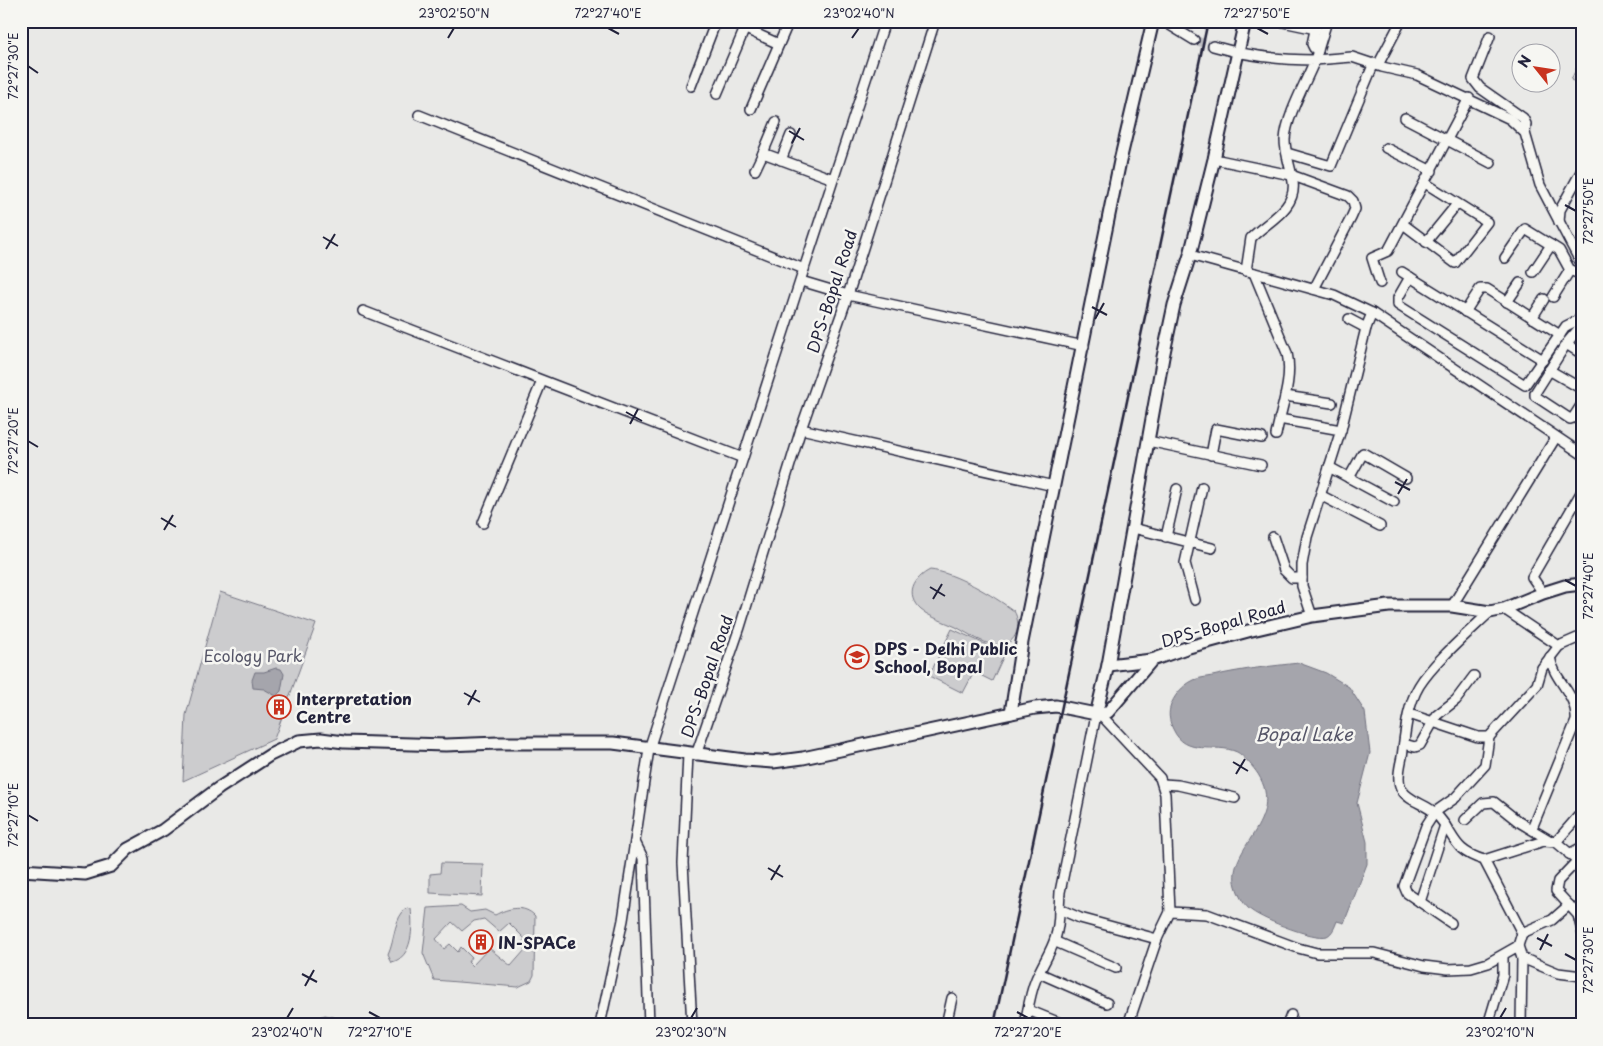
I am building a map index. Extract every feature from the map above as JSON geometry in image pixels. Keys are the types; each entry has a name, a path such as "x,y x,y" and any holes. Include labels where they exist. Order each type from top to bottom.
{"street":[{"path":"691,86 716,21"},
{"path":"728,21 746,25 779,44"},
{"path":"751,108 789,21"},
{"path":"600,1025 623,920 649,749 885,21"},
{"name":"DPS-Bopal Road","path":"935,21 848,294 802,428 740,627 688,754 773,762 803,758 1035,708 1056,706 1099,715 1108,712 1152,660 1189,647 1312,616 1389,606 1452,606 1490,612"},
{"path":"1011,713 1054,486 1084,346 1120,161 1153,21"},
{"path":"1163,21 1194,40"},
{"path":"1025,1025 1031,993 1039,973 1056,942 1059,928 1060,892 1099,715 1168,331 1190,255 1214,159 1245,21"},
{"path":"1278,21 1316,25 1312,46 1318,50"},
{"path":"1276,435 1289,379 1288,359 1250,272 1251,238 1280,214 1294,187 1286,153 1285,139 1288,125 1315,60 1326,21"},
{"path":"1286,153 1331,166 1376,64 1401,21"},
{"path":"717,94 746,25"},
{"path":"1490,36 1472,79 1480,88 1523,118 1526,124 1525,133 1540,184 1582,265"},
{"path":"1213,46 1239,53 1281,60 1352,57 1416,75 1469,98 1510,119 1525,133"},
{"path":"1380,284 1372,258 1388,251 1469,98"},
{"path":"419,115 804,269"},
{"path":"1405,118 1491,163"},
{"path":"755,170 776,122"},
{"path":"781,160 791,134"},
{"path":"1386,148 1432,171"},
{"path":"762,153 833,180"},
{"path":"1214,159 1291,175 1348,196 1353,201 1355,209 1314,289"},
{"path":"1560,222 1560,210 1582,170"},
{"path":"1403,224 1454,263 1487,222 1425,184"},
{"path":"1426,242 1457,204"},
{"path":"1505,258 1525,229 1559,250 1570,270 1582,275"},
{"path":"1533,272 1551,245"},
{"path":"1190,255 1334,295 1372,313 1582,454"},
{"path":"1532,318 1570,270"},
{"path":"1543,360 1406,274 1398,298 1398,305 1524,385 1527,384 1569,324 1582,318"},
{"path":"800,281 848,294 1084,346"},
{"path":"1507,302 1520,283"},
{"path":"1465,312 1477,293 1483,288 1560,335"},
{"path":"364,311 742,458"},
{"path":"1312,616 1306,601 1302,578 1307,537 1322,496 1341,430 1366,328 1372,313"},
{"path":"1349,319 1366,328"},
{"path":"1582,325 1566,344 1535,396 1570,419 1573,418 1582,404"},
{"path":"1566,344 1582,354"},
{"path":"1549,370 1582,389"},
{"path":"483,523 542,381"},
{"path":"1285,396 1332,403"},
{"path":"1279,420 1341,430"},
{"path":"802,428 1054,486"},
{"path":"1211,455 1216,429 1262,438"},
{"path":"1452,606 1556,437"},
{"path":"1148,441 1261,465"},
{"path":"1349,478 1363,453 1406,478"},
{"path":"1329,467 1394,502"},
{"path":"1195,600 1185,563 1202,487"},
{"path":"1166,537 1177,489"},
{"path":"1543,592 1532,577 1582,491"},
{"path":"1322,496 1380,526"},
{"path":"1133,528 1212,548"},
{"path":"1273,537 1284,570 1292,578 1302,578"},
{"path":"1582,584 1543,592 1504,609 1490,612 1449,652 1419,686 1409,714 1399,778 1401,790 1434,812 1445,825 1457,846 1469,855 1484,860 1544,841 1554,841 1582,812"},
{"path":"1504,609 1559,646"},
{"path":"1451,923 1404,890 1423,832 1434,812 1455,798 1484,765 1489,736 1537,685 1542,668 1550,657 1559,646 1582,636"},
{"path":"1532,828 1576,721 1575,702 1555,675 1550,657"},
{"path":"1108,665 1152,660"},
{"path":"1404,744 1418,747 1432,722 1456,700 1474,676"},
{"path":"1409,714 1478,737 1489,736"},
{"path":"1099,715 1163,784 1170,912 1157,939 1128,1025"},
{"path":"22,871 85,874 110,866 128,849 163,830 226,782 270,755 299,741 320,739 344,742 446,745 525,742 613,743 688,754 683,864 692,1025"},
{"path":"1163,784 1178,785 1235,798"},
{"path":"1465,820 1484,803 1494,802 1510,815 1554,841 1579,862 1558,881 1556,891 1578,915 1582,931"},
{"path":"1420,902 1445,825"},
{"path":"635,842 643,858 649,1025"},
{"path":"1569,854 1582,846"},
{"path":"1484,860 1522,933 1518,946 1522,958 1521,1025"},
{"path":"1522,933 1552,920 1569,905"},
{"path":"1059,908 1080,918 1157,939"},
{"path":"1170,912 1207,914 1298,948 1317,953 1374,953 1424,966 1448,969 1471,968 1488,963 1518,946"},
{"path":"1056,942 1116,968"},
{"path":"1488,1025 1503,975 1503,956"},
{"path":"1522,958 1558,973 1582,976"},
{"path":"1039,973 1107,1003"},
{"path":"946,1025 952,998"},
{"path":"1028,1010 1065,1025"},
{"path":"1288,1025 1291,1015"}],"green space":[{"path":"1580,60 1582,61 1582,85 1571,80"},
{"path":"930,570 962,580 1014,611 1018,627 1014,638 1005,644 993,645 977,639 921,610 913,599 913,587 924,573"},
{"name":"Ecology Park","path":"220,592 316,624 274,739 183,781 186,715"},
{"path":"952,629 1005,653 992,681 974,672 963,693 929,676"},
{"path":"441,863 483,864 482,896 430,893 430,874 440,873"},
{"path":"461,906 470,912 485,910 495,915 516,908 531,912 535,916 534,975 531,981 518,987 434,980 423,953 428,908","holes":["484,919 499,932 509,923 525,939 520,945 525,950 511,966 489,948 472,966 468,962 471,957 461,947 458,952 450,944 444,949 436,939 452,922 462,931 474,921"]},
{"path":"407,908 411,909 412,924 408,948 399,959 392,962 388,954 397,923"},
{"path":"325,1015 334,1017 342,1025 310,1025 316,1018"}],"water":[{"name":"Bopal Lake","path":"1299,663 1326,673 1349,687 1365,712 1370,753 1357,803 1367,842 1367,864 1344,923 1337,921 1327,936 1311,935 1278,924 1258,915 1244,904 1236,886 1235,872 1239,859 1261,820 1265,806 1265,791 1258,774 1237,752 1220,748 1202,748 1185,743 1173,729 1169,716 1171,704 1176,695 1182,688 1194,680 1247,669"},
{"path":"276,668 281,669 284,674 281,691 276,696 264,689 253,688 252,680 255,672 264,672"}],"tunnel":[{"path":"1194,40 1213,46"}],"railway":[{"path":"994,1025 1208,21"}],"place":[{"name":"DPS - Delhi Public School, Bopal","path":"857,657"},
{"name":"Interpretation Centre","path":"279,707"},
{"name":"IN-SPACe","path":"481,942"}]}
